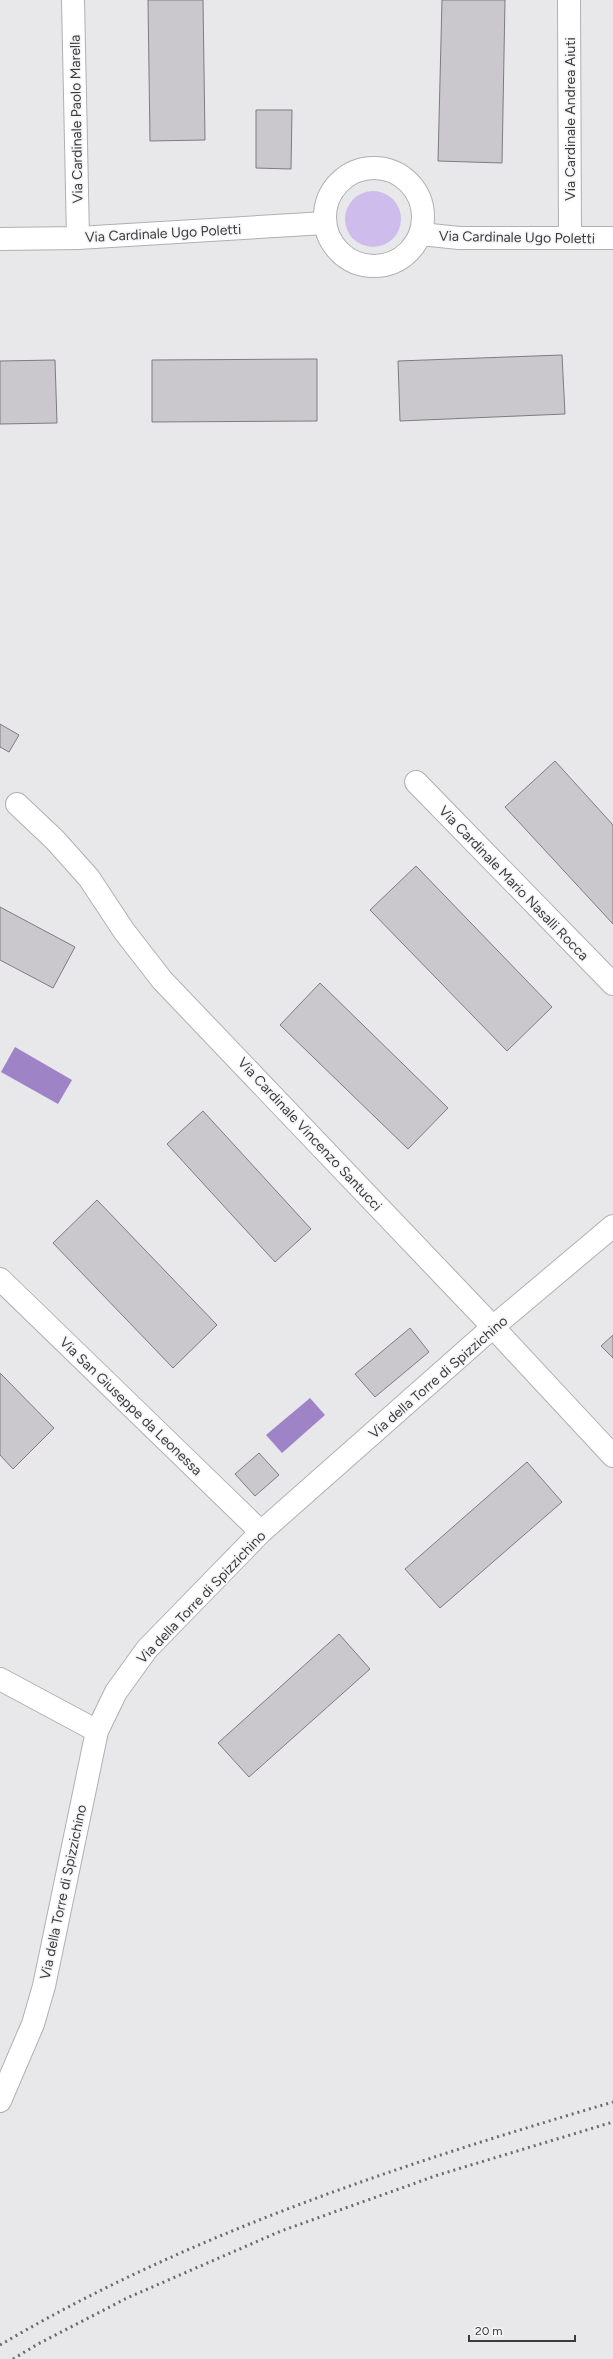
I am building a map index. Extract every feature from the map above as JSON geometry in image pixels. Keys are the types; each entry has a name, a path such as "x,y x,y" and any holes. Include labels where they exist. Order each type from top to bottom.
{"street":[{"name":"Via Cardinale Paolo Marella","path":"73,0 78,238"},
{"name":"Via Cardinale Andrea Aiuti","path":"570,0 570,238"},
{"name":"Via Cardinale Ugo Poletti","path":"373,167 388,169 403,176 414,188 421,202 424,218 421,234 413,249 400,260 384,266 368,266 352,261 338,252 329,238 325,223 326,205 332,190 343,178 356,170 373,167"},
{"name":"Via Cardinale Ugo Poletti","path":"0,239 78,238 325,223"},
{"name":"Via Cardinale Ugo Poletti","path":"421,234 459,238 613,238"},
{"name":"Via Cardinale Mario Nasalli Rocca","path":"416,782 613,984"},
{"name":"Via Cardinale Vincenzo Santucci","path":"17,804 55,840 89,878 124,931 162,980 613,1456"},
{"name":"Via della Torre di Spizzichino","path":"0,2101 33,2024 44,1986 97,1731 116,1692 147,1649 261,1532 493,1328 613,1226"},
{"name":"Via San Giuseppe da Leonessa","path":"0,1279 261,1532"},
{"path":"0,1679 97,1731"}],"shaded area":[{"path":"368,191 378,191 393,199 399,208 401,219 399,230 393,239 378,247 368,247 357,242 350,235 345,224 345,214 350,203 357,196"},
{"path":"15,1047 72,1080 58,1104 1,1072"},
{"path":"310,1398 325,1415 282,1453 266,1435"}],"building":[{"path":"148,0 203,0 205,140 150,141"},
{"path":"442,0 505,0 502,163 438,161"},
{"path":"256,110 292,110 291,169 256,168"},
{"path":"562,355 565,414 400,421 398,361"},
{"path":"317,359 317,421 152,422 152,360"},
{"path":"55,360 57,423 0,424 0,361"},
{"path":"0,724 19,735 9,752 0,747"},
{"path":"555,761 613,825 613,924 505,807"},
{"path":"416,866 552,1007 507,1051 370,910"},
{"path":"0,907 75,947 53,988 0,960"},
{"path":"320,983 448,1108 408,1149 280,1025"},
{"path":"203,1111 311,1229 275,1262 167,1144"},
{"path":"97,1200 217,1325 173,1368 53,1243"},
{"path":"410,1328 429,1352 375,1397 355,1374"},
{"path":"613,1335 613,1358 601,1346"},
{"path":"0,1373 54,1428 13,1469 0,1455"},
{"path":"259,1453 279,1475 255,1496 235,1474"},
{"path":"527,1462 562,1502 440,1608 405,1569"},
{"path":"339,1634 370,1669 249,1777 218,1743"}],"railway":[{"path":"0,2345 72,2305 146,2268 222,2235 299,2205 455,2150 613,2102"},
{"path":"13,2359 38,2344 127,2298 281,2231 438,2175 613,2122"}]}
